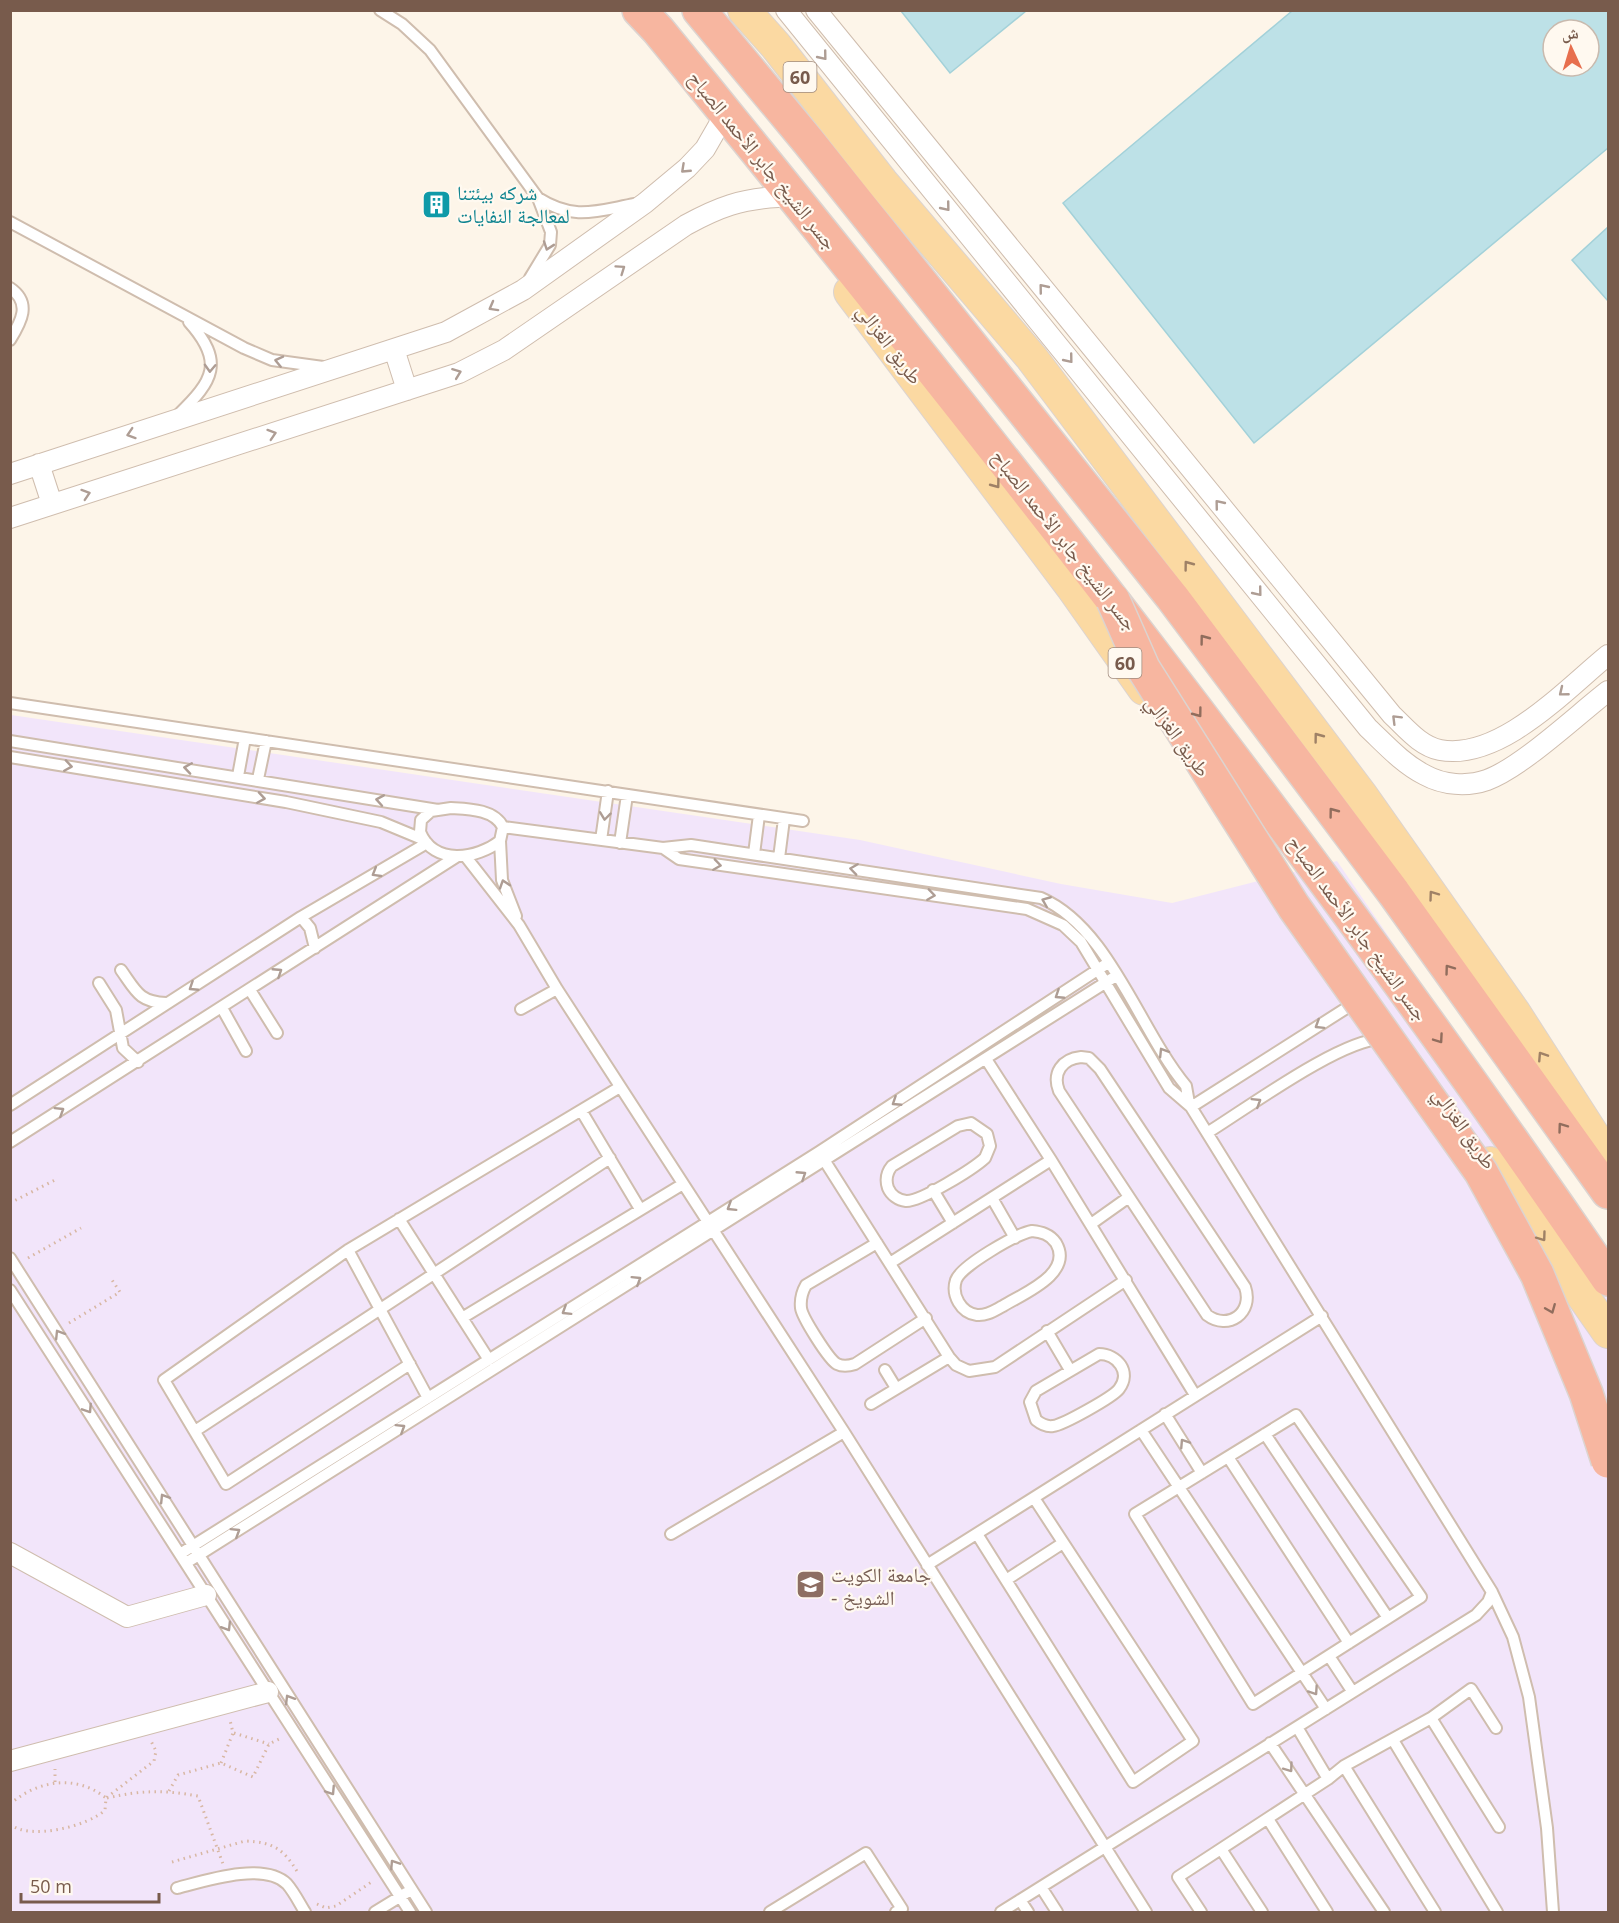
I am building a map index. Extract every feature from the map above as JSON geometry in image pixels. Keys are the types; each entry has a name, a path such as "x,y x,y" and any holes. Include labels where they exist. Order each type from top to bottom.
{"highway":[{"name":"جسر الشيخ جابر الأحمد الصباح","path":"639,10 658,30 786,187 1113,600 1387,964 1603,1271"},
{"name":"60","path":"699,10 808,141 1172,597 1401,902 1608,1192"},
{"path":"1113,600 1143,668 1294,907 1481,1172 1537,1274 1586,1393 1608,1461"},
{"path":"1603,1271 1599,1279 1608,1302"}],"main road":[{"name":"طريق الغزالي","path":"621,10 720,123 995,484 1168,724 1407,1044 1608,1332"},
{"name":"60","path":"744,10 776,46 882,182 1030,357 1348,777 1514,1012 1608,1158"}],"street":[{"path":"786,10 1368,728 1397,756 1426,776 1458,785 1487,780 1522,759 1608,691"},
{"path":"816,10 1392,715 1418,740 1440,750 1474,749 1510,734 1608,655"},
{"path":"10,474 446,332 522,290 645,203 687,168 705,149 720,123"},
{"path":"10,518 459,373 504,350 643,253 715,210 747,199 778,197"},
{"path":"394,349 407,390"},
{"path":"39,464 52,504"},
{"path":"10,1553 127,1617 206,1594"},
{"path":"10,1761 268,1692"}],"lane":[{"path":"380,10 402,24 430,50 538,198 551,232 550,245 522,290"},
{"path":"538,198 556,210 573,214 645,203"},
{"path":"10,222 185,317 272,360 337,368"},
{"path":"10,288 21,298 24,312 10,340"},
{"path":"173,421 202,391 210,377 209,351 200,334 185,317"},
{"path":"10,703 803,821"},
{"path":"238,776 245,738"},
{"path":"10,741 258,779 438,810 478,811 496,818 502,826 500,841 502,880 519,925"},
{"path":"258,779 266,741"},
{"path":"10,757 286,802 381,822 425,841 440,852 461,857 519,925 557,989 844,1432 1146,1912"},
{"path":"602,840 608,791"},
{"path":"620,843 627,795"},
{"path":"425,841 419,826 421,820 431,811 438,810"},
{"path":"754,854 759,815"},
{"path":"780,858 784,819"},
{"path":"502,826 663,848 691,845 1041,898 1065,910 1077,921 1108,963 1186,1086 1190,1105 1492,1592 1514,1636 1529,1697 1547,1828 1553,1912"},
{"path":"10,1105 301,917 425,841"},
{"path":"10,1142 461,857 487,850 500,841"},
{"path":"663,848 679,859 1040,912 1073,933 1169,1088 1190,1105"},
{"path":"301,917 310,928 315,948"},
{"path":"183,1558 199,1555 822,1156 1108,963"},
{"path":"122,970 138,994 151,1003 167,1003"},
{"path":"822,1156 986,1059 1116,976"},
{"path":"99,983 112,999 120,1022 123,1048 138,1062"},
{"path":"521,1010 557,989"},
{"path":"250,990 277,1033"},
{"path":"1190,1105 1368,994"},
{"path":"222,1008 246,1052"},
{"path":"1207,1133 1335,1053 1371,1040 1407,1044"},
{"path":"1073,1058 1089,1058 1100,1069 1245,1287 1247,1302 1240,1316 1233,1320 1219,1322 1206,1314 1129,1197 1059,1091 1058,1072 1066,1061 1073,1058"},
{"path":"986,1059 1196,1395"},
{"path":"410,1364 226,1484 164,1380 348,1250 582,1112 620,1087"},
{"path":"582,1112 640,1209"},
{"path":"971,1123 982,1129 989,1140 985,1158 933,1190 914,1200 899,1200 889,1190 888,1171 898,1161 958,1126 971,1123"},
{"path":"822,1156 949,1357 956,1365 969,1371 995,1367 1126,1280"},
{"path":"195,1431 610,1158"},
{"path":"890,1263 1051,1160"},
{"path":"462,1318 683,1184"},
{"path":"933,1190 953,1223"},
{"path":"1091,1224 1129,1197"},
{"path":"992,1198 1016,1238"},
{"path":"399,1219 489,1360"},
{"path":"183,1558 193,1545 489,1360 711,1227"},
{"path":"1032,1231 1051,1238 1059,1256 1056,1270 1045,1280 993,1312 977,1315 963,1308 958,1302 954,1287 960,1272 1016,1238 1032,1231"},
{"path":"877,1243 806,1285 803,1290 802,1314 833,1362 850,1366 926,1318"},
{"path":"348,1250 428,1398"},
{"path":"13,1262 426,1912"},
{"path":"10,1290 410,1912"},
{"path":"927,1565 1322,1316"},
{"path":"1047,1331 1070,1370"},
{"path":"1106,1354 1113,1356 1122,1367 1123,1380 1116,1392 1059,1425 1041,1424 1030,1409 1032,1396 1036,1390 1070,1370 1092,1356 1106,1354"},
{"path":"871,1404 949,1357"},
{"path":"885,1370 896,1388"},
{"path":"1165,1414 1202,1473"},
{"path":"1296,1415 1421,1597 1253,1704 1135,1514 1202,1473 1296,1415"},
{"path":"1141,1430 1326,1709"},
{"path":"671,1534 844,1432"},
{"path":"1265,1434 1388,1618"},
{"path":"1228,1457 1349,1643"},
{"path":"977,1534 1133,1782 1193,1741 1034,1498"},
{"path":"1006,1580 1063,1543"},
{"path":"1001,1912 1476,1615 1488,1602 1492,1592"},
{"path":"1329,1656 1352,1691"},
{"path":"1201,1912 1178,1877 1307,1794 1344,1766 1431,1718 1471,1689 1496,1728"},
{"path":"1431,1718 1499,1827"},
{"path":"1297,1727 1328,1779"},
{"path":"1393,1740 1497,1912"},
{"path":"1270,1743 1307,1794 1384,1912"},
{"path":"1344,1766 1435,1912"},
{"path":"1268,1819 1327,1912"},
{"path":"1221,1849 1262,1912"},
{"path":"770,1912 866,1853 902,1909 896,1912"},
{"path":"177,1888 228,1875 273,1876 287,1884 305,1912"},
{"path":"1041,1887 1057,1912"},
{"path":"375,1912 411,1889"},
{"path":"1020,1900 1028,1912"}],"path":[{"path":"10,1203 55,1180"},
{"path":"13,1262 81,1228"},
{"path":"57,1330 120,1292 112,1280"},
{"path":"10,1824 20,1831 28,1832 68,1828 99,1815 105,1810 106,1798 154,1761 156,1750 143,1726"},
{"path":"169,1791 178,1775 221,1763 253,1777 269,1744 233,1732 221,1763"},
{"path":"10,1804 21,1794 42,1784 59,1782 96,1791 106,1798 143,1790 169,1791 198,1796 228,1875"}],"shaded area":[{"name":"جامعة الكويت - الشويخ","path":"11,715 860,840 1061,884 1172,903 1337,861 1608,1257 1608,1912 11,1912"}],"water":[{"path":"901,11 1026,11 950,73"},
{"path":"1292,11 1608,11 1608,148 1254,443 1063,203"},
{"path":"1608,227 1608,301 1572,260"}],"place":[{"name":"شركه بيئتنا لمعالجة النفايات","path":"436,204"},
{"name":"جامعة الكويت - الشويخ","path":"810,1585"}]}
